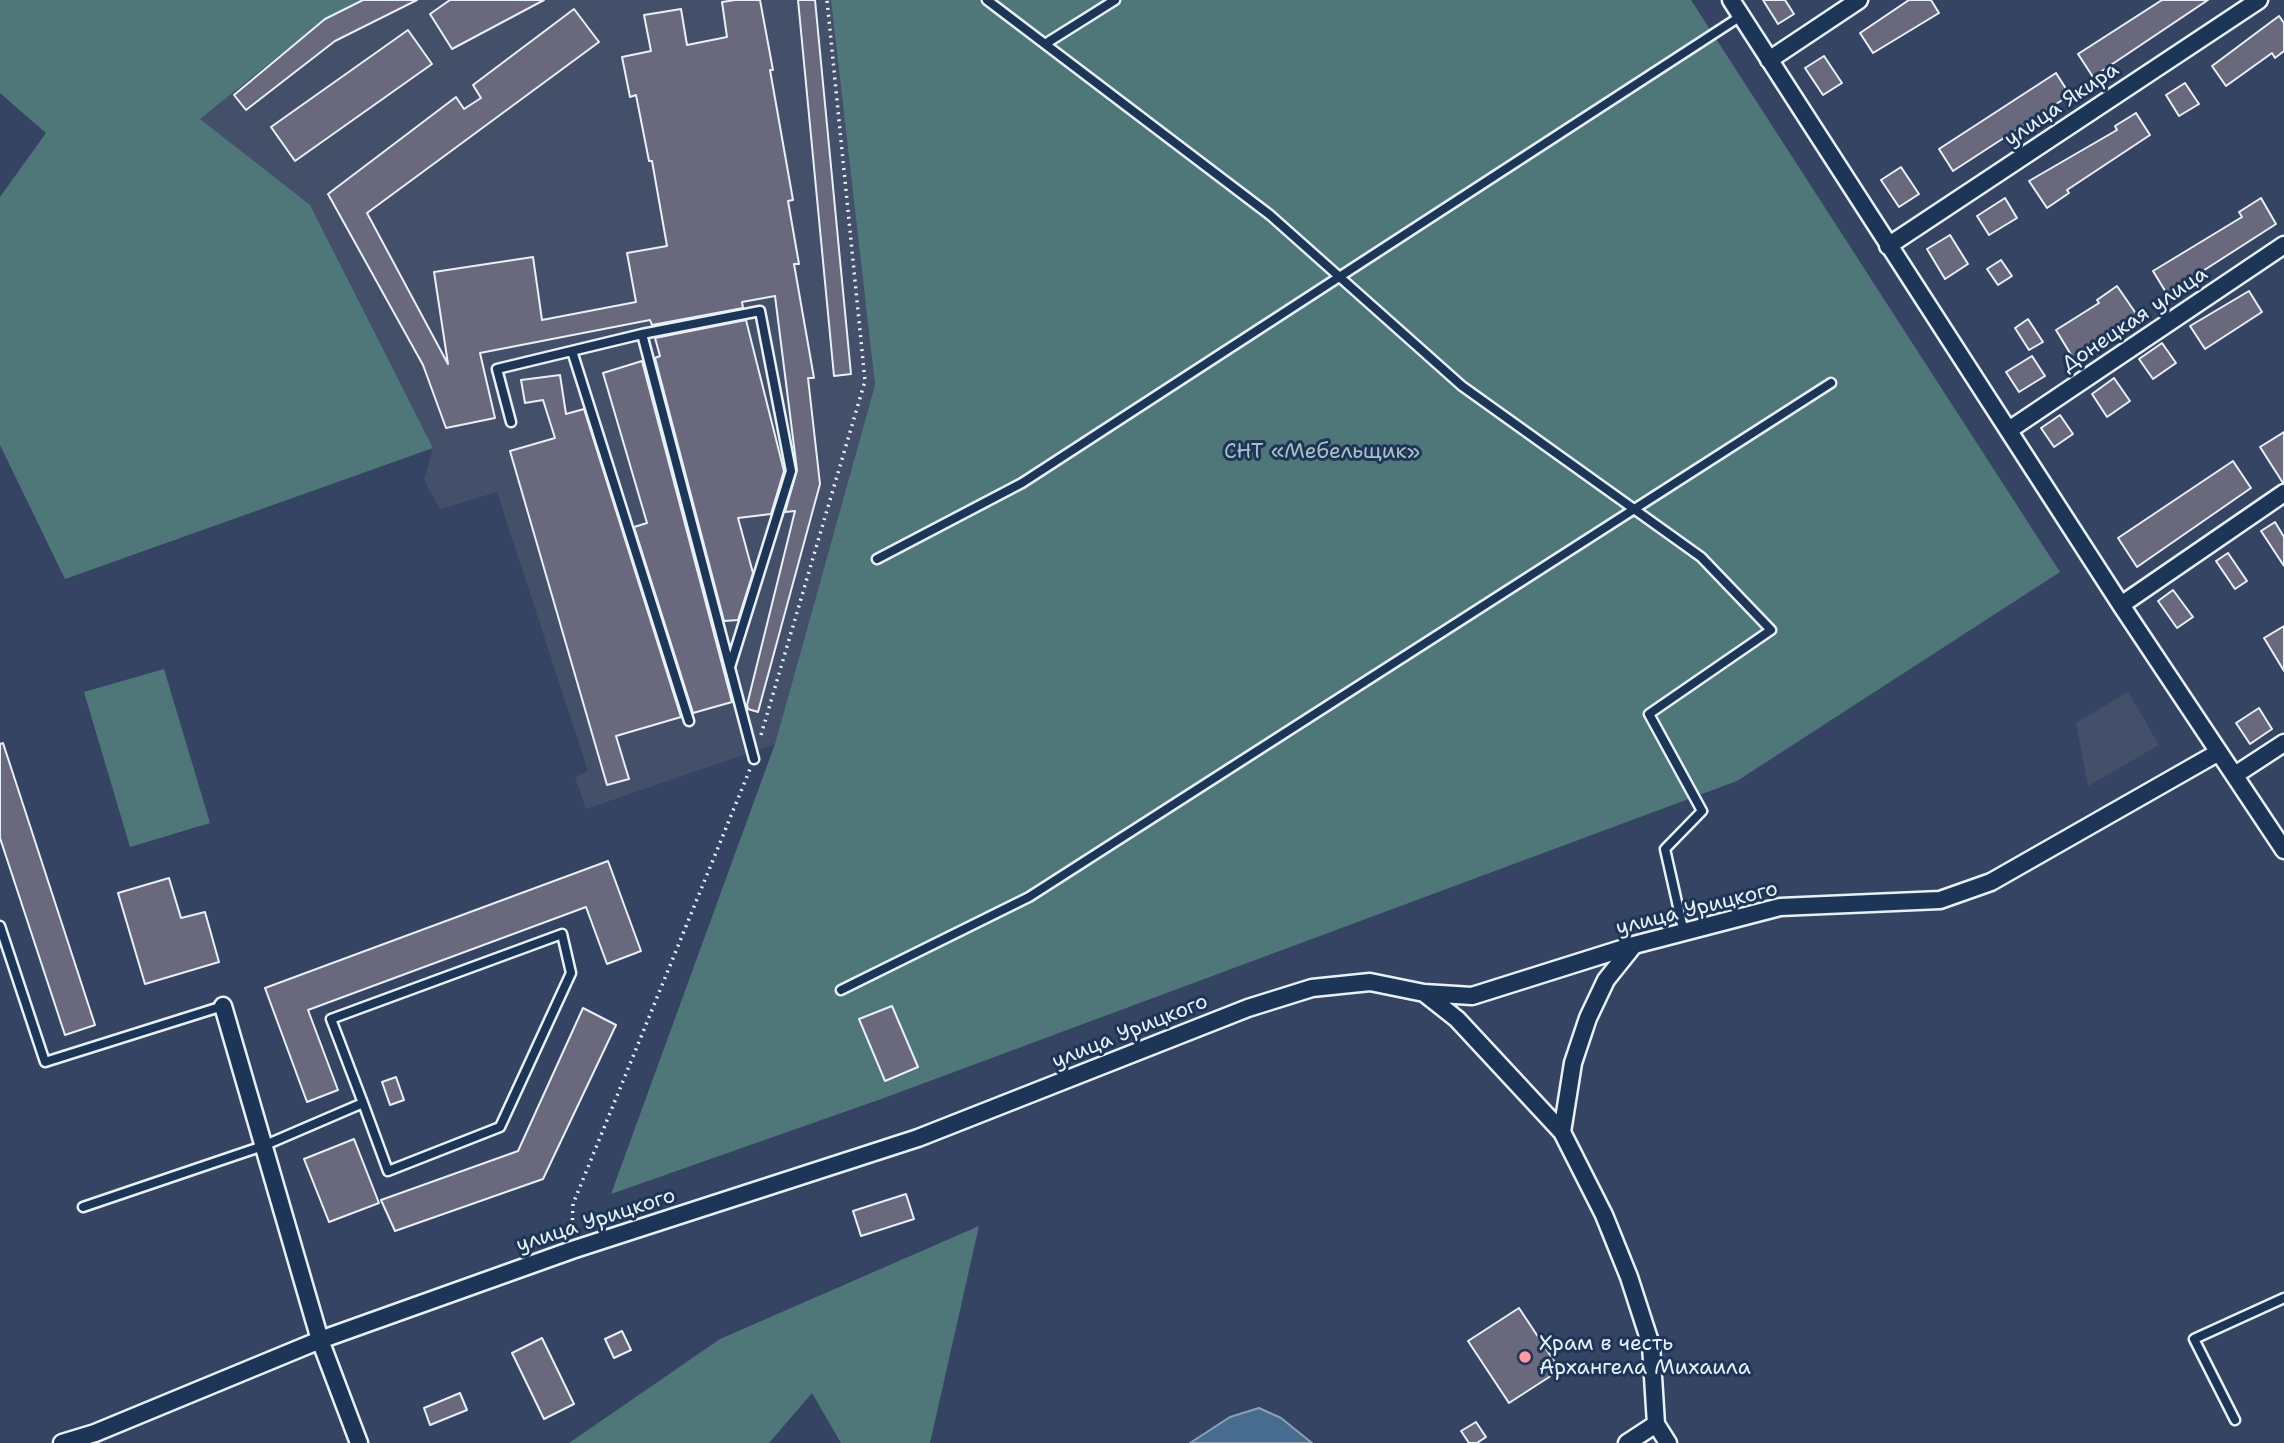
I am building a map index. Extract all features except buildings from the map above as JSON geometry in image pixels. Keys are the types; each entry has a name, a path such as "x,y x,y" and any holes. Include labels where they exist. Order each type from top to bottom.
{"street":[{"path":"1731,0 2121,605 2284,849"},
{"path":"1769,60 1859,0"},
{"name":"улица Якира","path":"1888,246 2259,0"},
{"name":"Донецкая улица","path":"2009,430 2284,245"},
{"path":"2121,605 2284,493"},
{"path":"2235,775 2284,743"},
{"name":"улица Урицкого","path":"62,1443 95,1433 320,1340 572,1250 918,1138 1248,1008 1312,988 1370,982 1424,993 1472,996 1634,945 1780,907 1940,900 1991,883 2219,752"},
{"path":"1562,1132 1573,1063 1588,1018 1606,980 1634,945"},
{"path":"1424,993 1457,1018 1562,1132 1604,1215 1651,1345 1656,1424 1668,1443"},
{"path":"223,1006 320,1340 354,1441"},
{"path":"1627,1443 1656,1424"}],"lane":[{"path":"987,0 1270,215 1462,386 1701,557 1771,630 1649,714 1702,811 1665,849 1684,933"},
{"path":"1045,44 1115,0"},
{"path":"877,559 1022,483 1338,275 1741,16"},
{"path":"511,422 497,369 642,334 761,311 791,471 730,667"},
{"path":"642,334 754,759"},
{"path":"572,351 689,720"},
{"path":"841,990 1029,897 1831,383"},
{"path":"0,926 45,1062 223,1006"},
{"path":"562,934 571,973 500,1127 388,1171 363,1103 331,1019 562,934"},
{"path":"83,1207 264,1146 363,1103"},
{"path":"2235,1420 2194,1339 2284,1298"}],"path":[{"path":"572,1250 573,1203 754,759 864,381 827,0"}],"shaded area":[{"path":"382,0 831,0 875,385 775,744 586,809 575,777 588,771 497,492 440,509 424,480 433,448 200,119 295,43"},
{"path":"2128,692 2159,745 2088,786 2076,723"},
{"path":"1259,1408 1281,1418 1312,1443 1190,1443 1230,1417"}],"green space":[{"path":"0,0 382,0 295,43 200,119 310,205 433,448 65,579 0,445 0,197 46,133 0,93"},
{"name":"СНТ «Мебельщик»","path":"831,0 1691,0 2060,572 1737,781 884,1098 611,1194 775,744 875,385"},
{"path":"164,669 210,823 130,847 84,692"},
{"path":"979,1226 930,1443 841,1443 812,1393 769,1443 569,1443 720,1339"}],"place":[{"name":"Храм в честь Архангела Михаила","path":"1525,1357"}]}
